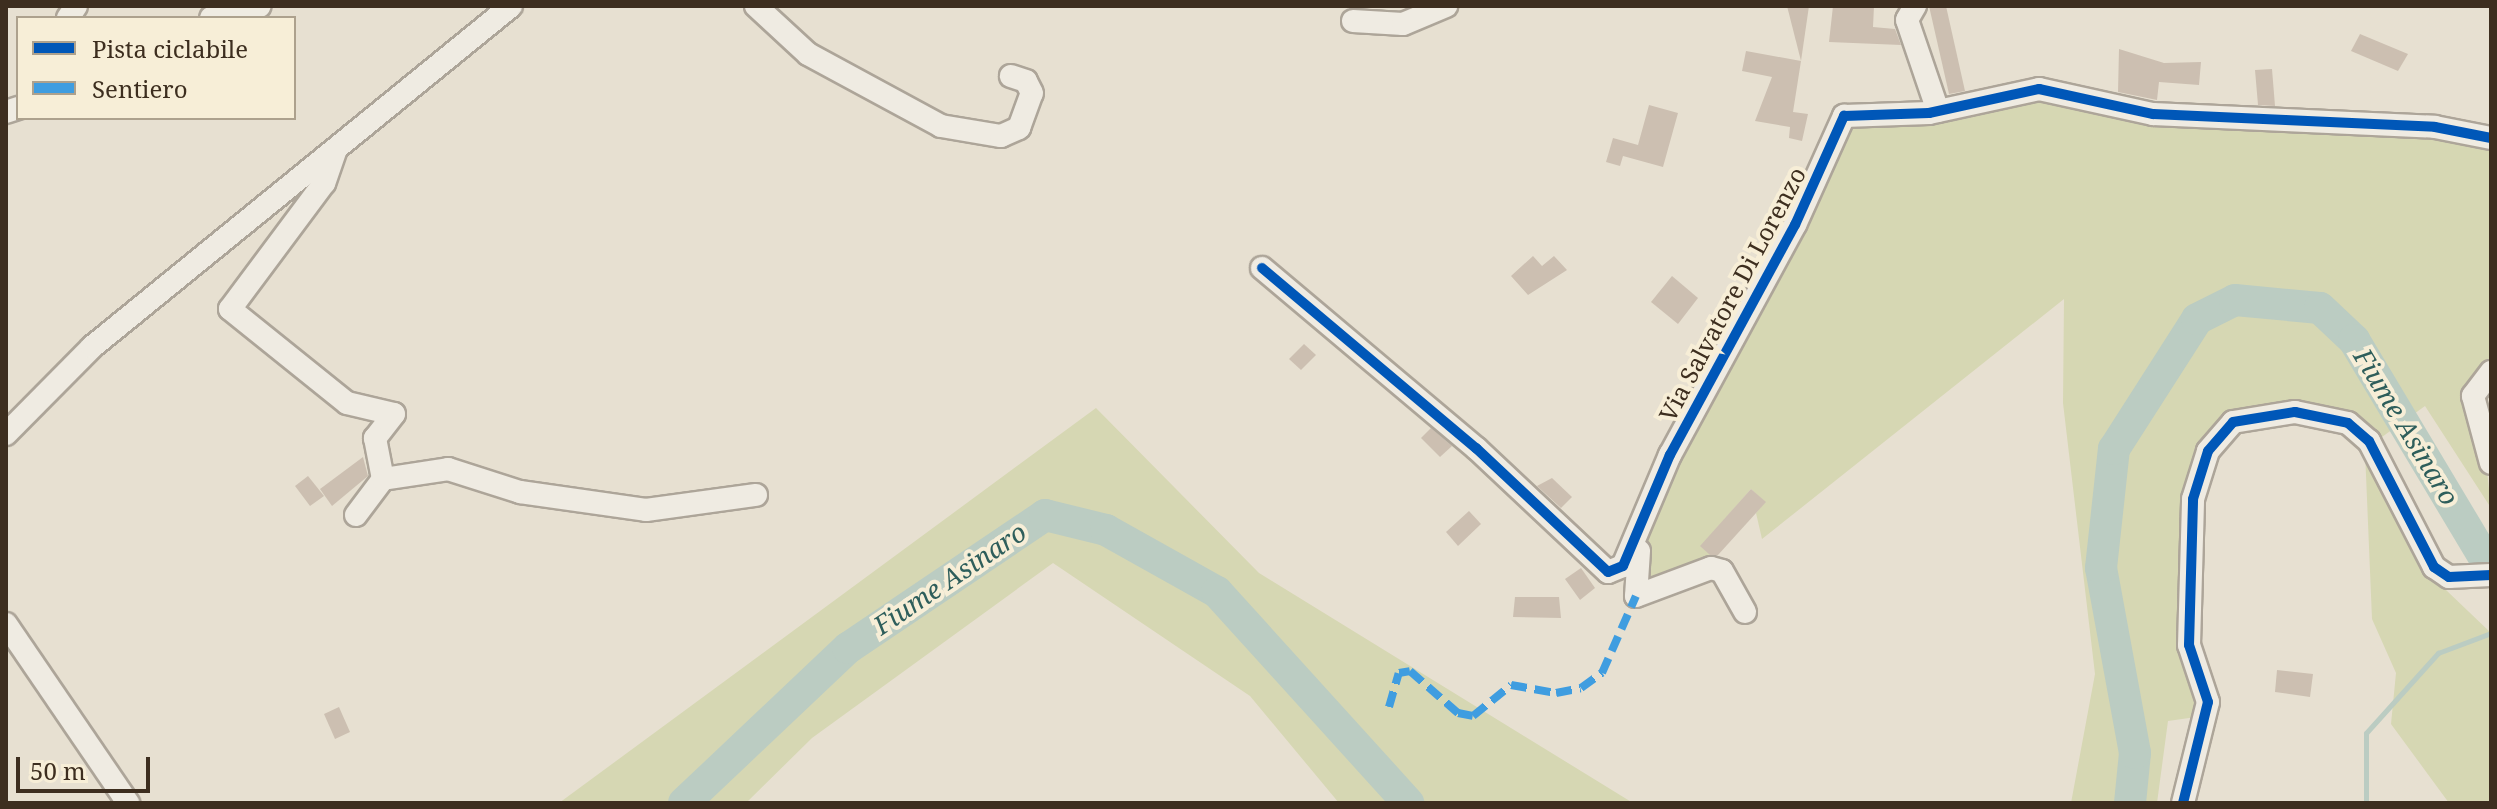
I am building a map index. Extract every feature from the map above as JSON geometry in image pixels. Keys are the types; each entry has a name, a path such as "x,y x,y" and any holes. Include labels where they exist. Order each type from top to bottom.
{"street":[{"path":"219,16 260,6"},
{"path":"6,434 92,347 511,6"},
{"path":"756,6 808,54 941,126 974,135 1001,136 1029,116 1032,93 1026,81 1011,76"},
{"path":"1353,21 1403,24 1446,6"},
{"path":"1915,6 1907,20 1938,111"},
{"name":"Via Salvatore Di Lorenzo","path":"1262,268 1476,448 1608,572 1623,566 1736,322 1795,225 1838,121 1864,111 1938,111 2039,89 2153,114 2435,127 2491,138"},
{"path":"336,148 324,183 230,309 347,403 394,414 375,438 383,479"},
{"path":"2491,372 2473,396 2491,463"},
{"path":"2183,803 2208,702 2189,645 2193,499 2208,451 2233,422 2295,412 2348,423 2369,441 2434,567 2449,577 2491,575"},
{"path":"356,515 383,479 448,469 520,492 646,510 756,495"},
{"path":"1649,507 1631,585 1636,596 1711,568 1722,571 1745,612"},
{"path":"6,624 128,803"}],"green space":[{"path":"2022,97 2431,132 2491,145 2491,367 2477,375 2491,508 2425,406 2375,442 2258,408 2192,478 2203,716 2168,721 2157,803 2071,803 2095,674 2063,403 2064,299 1762,539 1756,513 1765,502 1751,489 1701,546 1715,559 1648,589 1644,550 1658,497 1841,125"},
{"path":"1096,408 1259,573 1633,803 1339,803 1250,696 1053,563 812,738 746,803 559,803"},
{"path":"2365,451 2424,569 2491,633 2491,803 2449,803 2391,724 2396,673 2372,619"}],"building":[{"path":"1787,6 1809,6 1801,61"},
{"path":"1833,6 1874,6 1873,27 1895,29 1901,45 1829,42"},
{"path":"1929,6 1946,6 1965,91 1949,94"},
{"path":"2360,34 2408,54 2398,71 2351,51"},
{"path":"2119,49 2164,63 2201,62 2199,85 2159,82 2157,100 2118,92"},
{"path":"1746,51 1801,61 1793,112 1808,114 1802,141 1789,138 1790,127 1755,121 1772,77 1742,71"},
{"path":"2272,69 2275,106 2258,105 2255,70"},
{"path":"1649,105 1678,113 1663,167 1623,156 1620,166 1606,162 1613,138 1638,145"},
{"path":"1533,256 1542,266 1554,256 1567,270 1528,295 1511,276"},
{"path":"1672,276 1698,298 1678,324 1651,302"},
{"path":"1304,344 1316,355 1301,370 1289,359"},
{"path":"1431,428 1452,446 1440,457 1421,438"},
{"path":"363,457 368,476 332,506 320,489"},
{"path":"308,476 324,496 310,506 295,486"},
{"path":"1552,478 1572,497 1561,508 1537,486"},
{"path":"1751,489 1766,502 1718,555 1710,555 1700,546"},
{"path":"1469,511 1481,524 1458,546 1446,532"},
{"path":"1581,568 1595,588 1580,600 1565,579"},
{"path":"1515,597 1559,597 1561,618 1513,617"},
{"path":"2277,670 2313,674 2310,697 2275,692"},
{"path":"339,707 350,732 335,739 324,714"}],"waterway":[{"name":"Fiume Asinaro","path":"2130,803 2135,753 2101,568 2114,449 2197,319 2235,300 2320,308 2354,340 2491,569"},
{"name":"Fiume Asinaro","path":"684,803 848,648 1045,515 1106,530 1217,592 1408,803"},
{"path":"2366,803 2366,733 2438,653 2491,633"}],"marked path":[{"path":"1389,707 1399,673 1410,671 1458,713 1473,716 1511,685 1556,693 1581,688 1602,673 1636,596"}],"cycle path":[{"path":"1262,268 1476,448 1608,572 1623,566 1670,455 1795,225 1844,116 1929,113 2039,89 2153,114 2435,127 2491,138"},
{"path":"2183,803 2208,702 2189,645 2193,499 2208,451 2233,422 2295,412 2348,423 2369,441 2434,567 2449,577 2491,575"}]}
